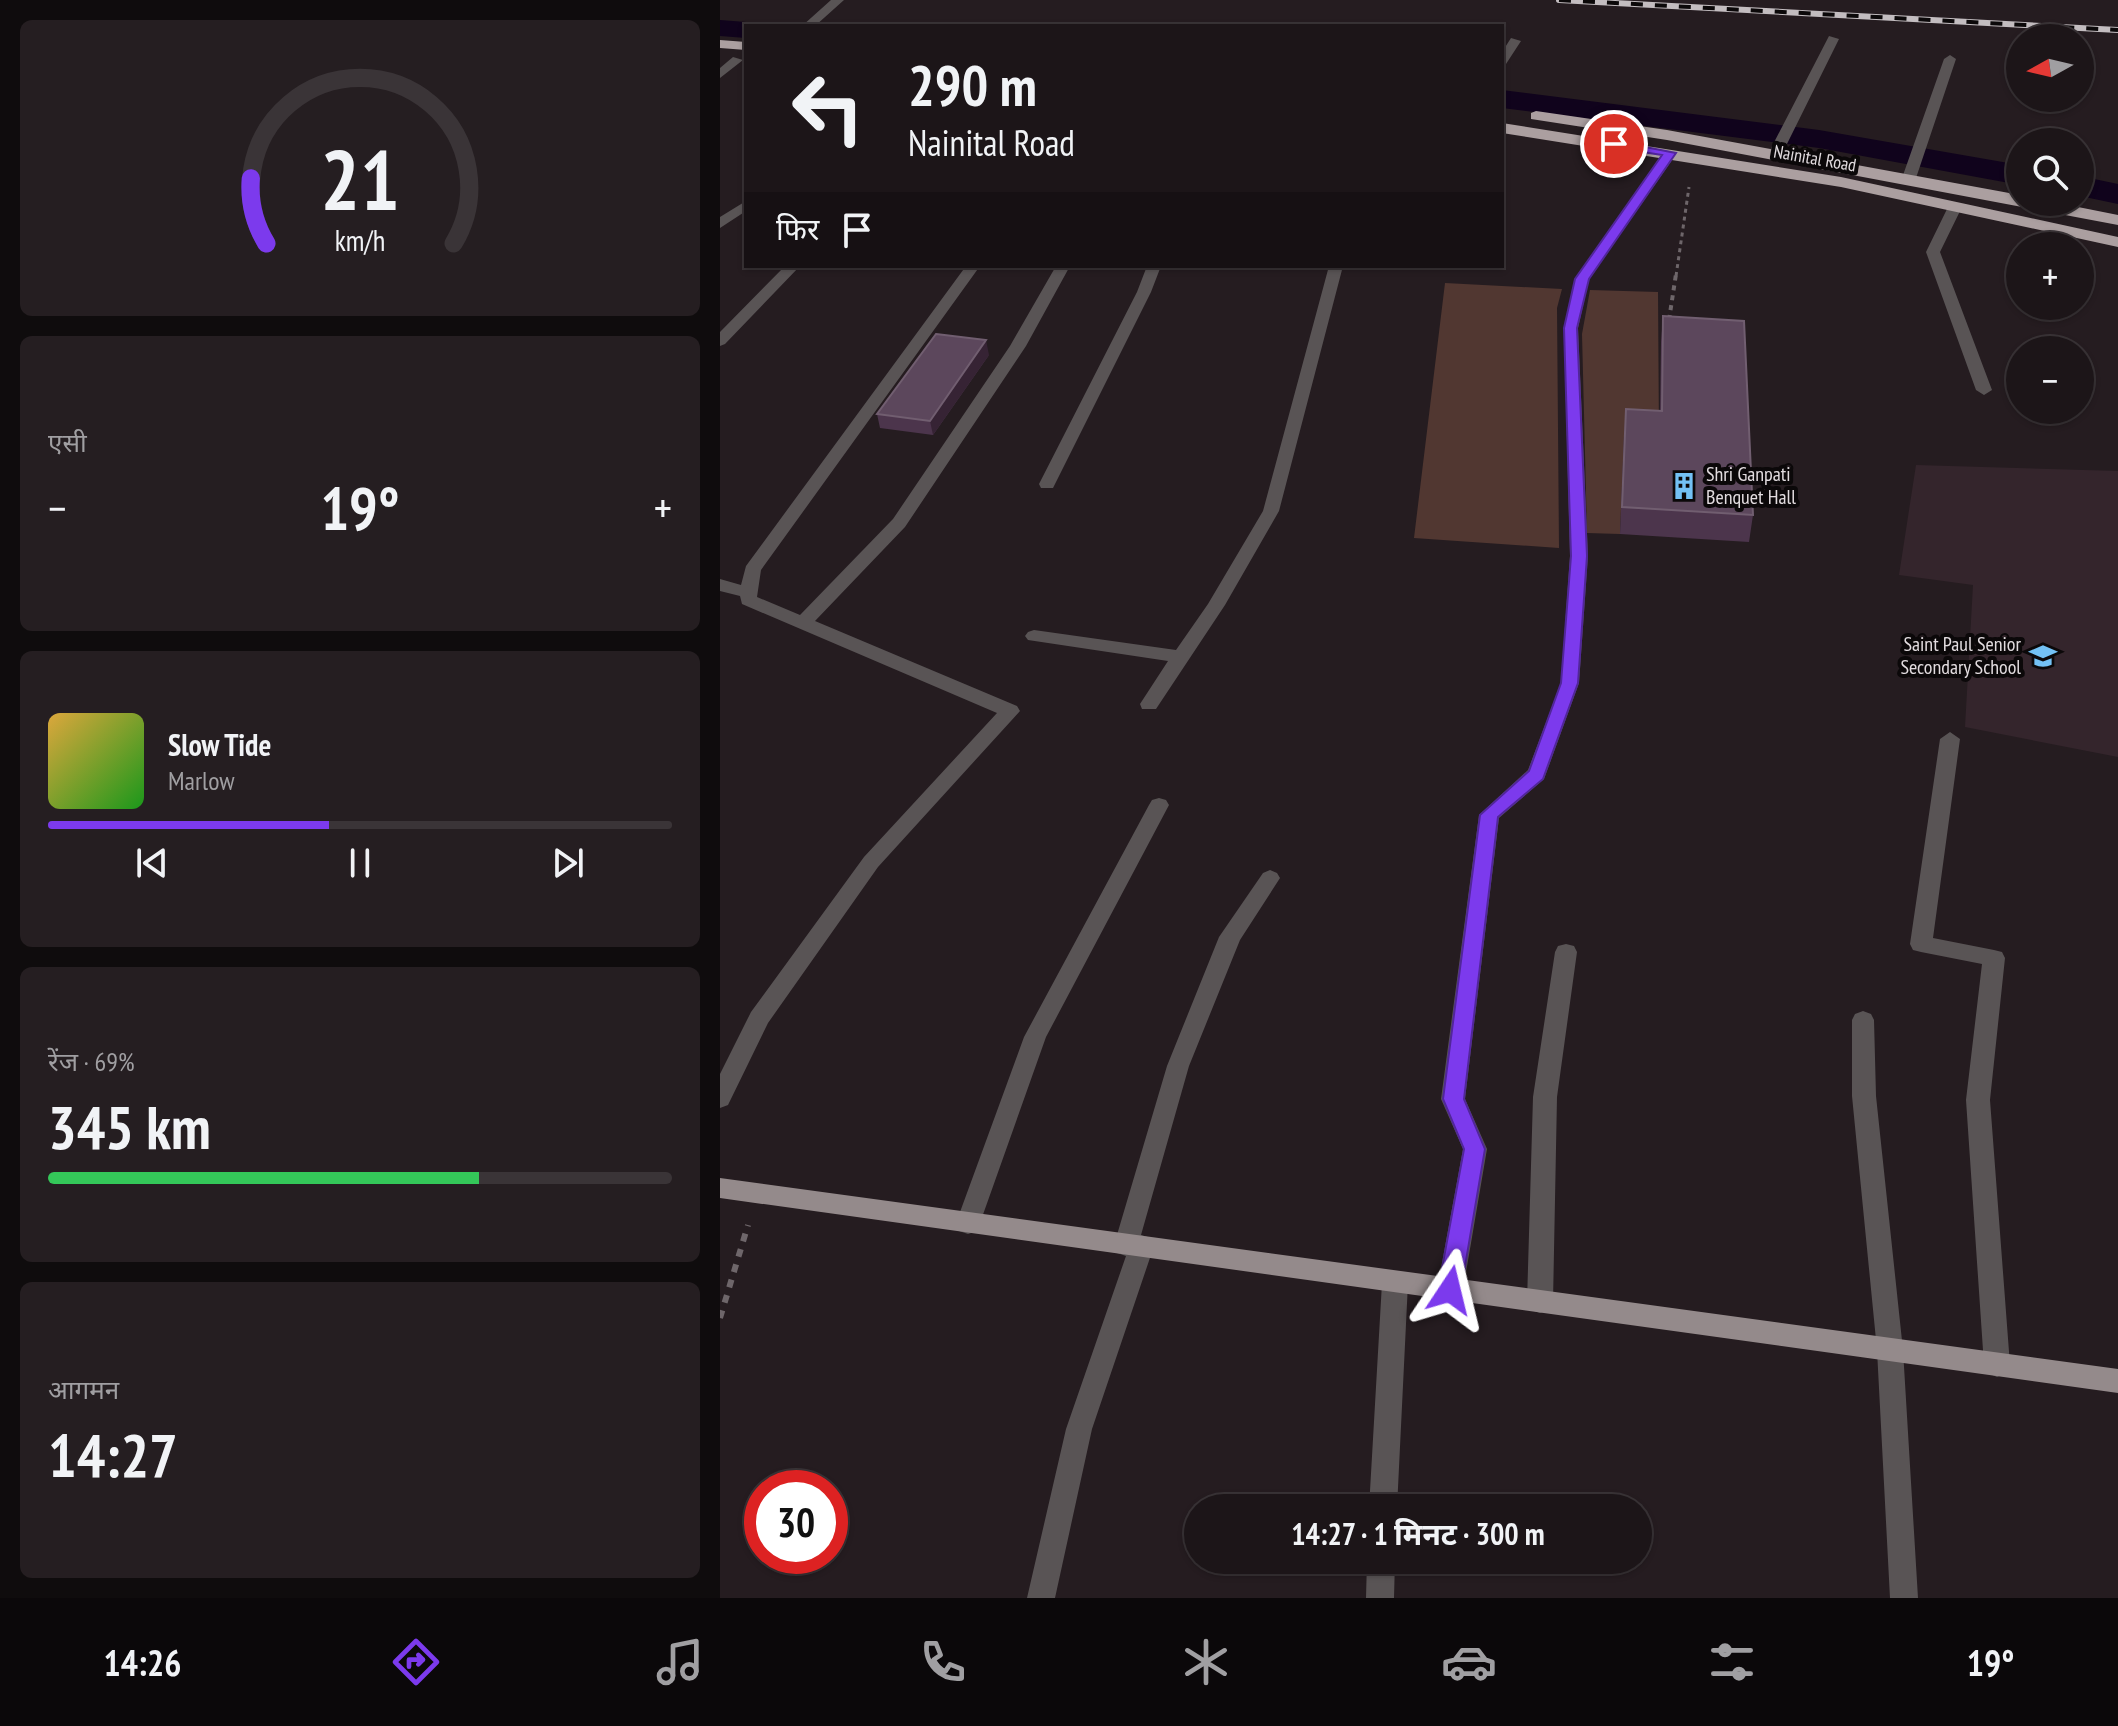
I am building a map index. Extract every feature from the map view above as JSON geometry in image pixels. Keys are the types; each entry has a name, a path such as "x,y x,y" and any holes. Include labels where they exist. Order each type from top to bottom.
{"highway":[{"path":"720,44 744,46"},
{"path":"720,59 742,60"},
{"name":"Nainital Road","path":"1504,111 1782,143 2006,196"},
{"name":"Nainital Road","path":"1504,128 1841,182 2118,242"},
{"path":"2094,215 2118,220"}],"main road":[{"path":"720,1188 2118,1381"}],"street":[{"path":"810,24 838,0"},
{"path":"1782,143 1833,39"},
{"path":"1504,58 1515,41"},
{"path":"1912,172 1950,59"},
{"path":"720,74 742,60"},
{"path":"1450,1290 1475,1149 1453,1099 1489,815 1537,774 1570,683 1579,556 1571,328 1582,279 1670,153"},
{"path":"720,224 744,206"},
{"path":"1955,207 1933,252 1984,390"},
{"path":"720,341 791,268"},
{"path":"720,1098 759,1018 871,862 1010,711 748,600 752,570 972,268"},
{"path":"802,624 899,523 1018,346 1062,268"},
{"path":"1047,484 1153,268"},
{"path":"1149,704 1271,511 1335,268"},
{"path":"720,585 749,593"},
{"path":"1034,636 1181,657"},
{"path":"1950,739 1921,944 1994,958 1978,1100 1997,1365"},
{"path":"968,1223 1035,1037 1159,805"},
{"path":"1041,1598 1079,1429 1134,1246 1178,1066 1230,937 1270,878"},
{"path":"1540,1302 1545,1097 1566,952"},
{"path":"1863,1020 1864,1096 1890,1350 1904,1598"},
{"path":"1384,1494 1395,1283"},
{"path":"1380,1598 1381,1574"}],"path":[{"path":"1668,325 1694,157"},
{"path":"720,1318 757,1194"}],"shaded area":[{"path":"1445,283 1562,289 1557,308 1559,548 1414,538"},
{"path":"1590,290 1658,292 1659,438 1624,436 1620,534 1587,533 1582,334"},
{"name":"Saint Paul Senior Secondary School","path":"1916,465 2118,471 2118,757 1965,727 1973,585 1899,575"}],"building":[{"name":"Shri Ganpati Benquet Hall","path":"1663,316 1744,321 1753,515 1622,507 1626,409 1662,411"},
{"path":"936,334 986,340 930,421 877,414"}],"waterway":[{"path":"720,28 744,30"},
{"path":"1504,99 1819,139 2006,172"},
{"path":"2094,189 2118,194"}],"railway":[{"path":"1559,0 2118,30"}],"place":[{"name":"Shri Ganpati Benquet Hall","path":"1684,486"},
{"name":"Saint Paul Senior Secondary School","path":"2043,656"}],"route":[{"path":"1450,1290 1475,1149 1453,1099 1489,815 1537,774 1570,683 1579,556 1571,328 1582,279 1670,153 1614,144"}]}
